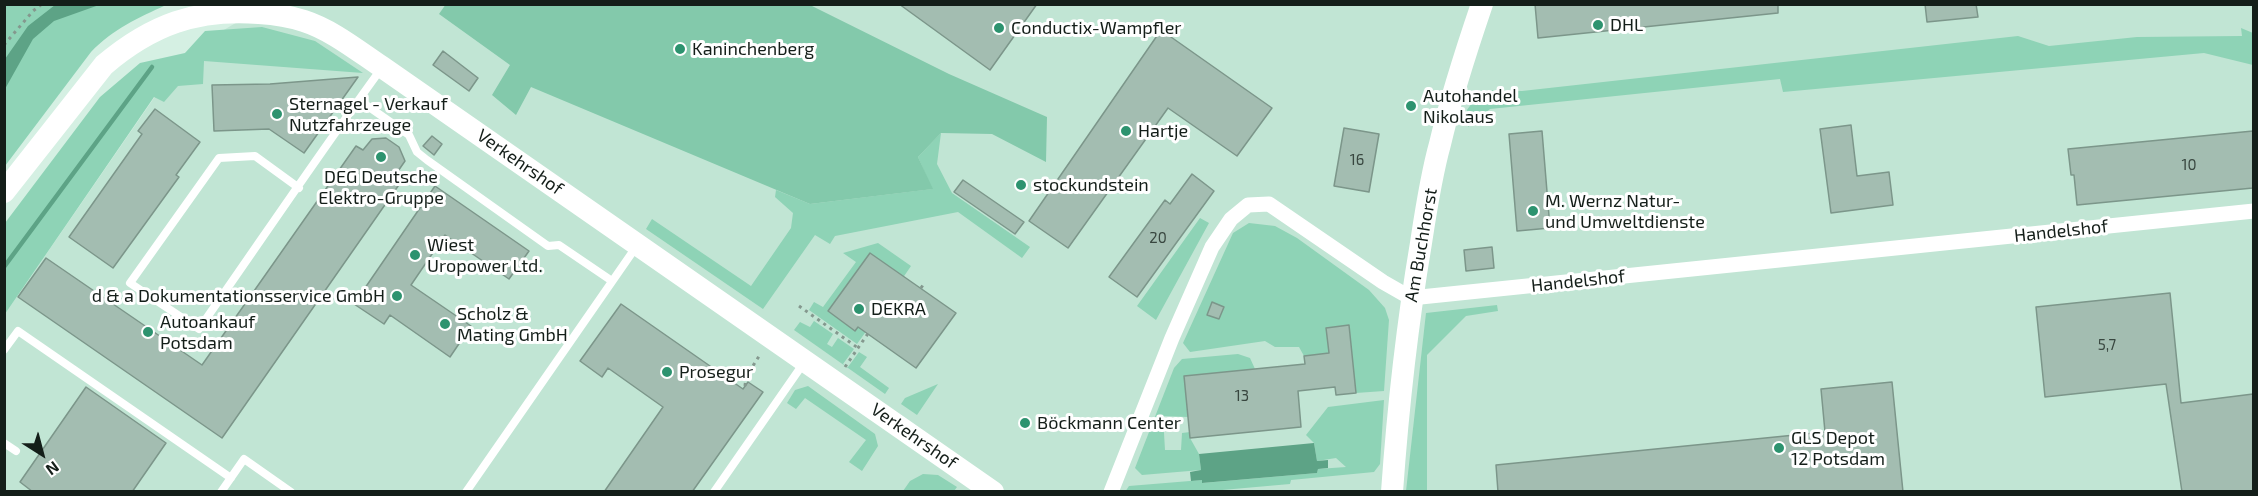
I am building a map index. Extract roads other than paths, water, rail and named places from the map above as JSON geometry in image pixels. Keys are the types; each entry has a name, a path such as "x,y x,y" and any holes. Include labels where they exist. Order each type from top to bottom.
{"main road":[{"name":"Am Buchhorst","path":"1392,492 1396,417 1412,298 1439,146 1482,4"},
{"name":"Verkehrshof","path":"4,192 104,65 124,48 154,30 186,18 214,12 239,11 280,15 305,21 343,41 382,67 993,492"}],"street":[{"path":"1112,492 1172,338 1212,247 1231,219 1248,205 1269,204 1383,282 1412,298"},
{"name":"Handelshof","path":"1412,298 2253,211"}],"lane":[{"path":"299,188 255,156 219,158 130,283 199,329 299,188 382,67"},
{"path":"359,100 409,135 417,152 548,246 559,245 612,281"},
{"path":"466,492 638,244"},
{"path":"4,350 18,331 231,478"},
{"path":"714,492 806,360"},
{"path":"4,443 16,451"},
{"path":"221,492 244,459 291,492"}],"waterway":[{"path":"4,267 152,67"}],"place":[{"name":"DHL","path":"1598,25"},
{"name":"Conductix-Wampfler","path":"999,28"},
{"name":"Kaninchenberg","path":"680,49"},
{"name":"Autohandel Nikolaus","path":"1411,106"},
{"name":"Sternagel - Verkauf Nutzfahrzeuge","path":"277,114"},
{"name":"Hartje","path":"1126,131"},
{"name":"DEG Deutsche Elektro-Gruppe","path":"381,157"},
{"name":"stockundstein","path":"1021,185"},
{"name":"M. Wernz Natur- und Umweltdienste","path":"1533,211"},
{"name":"Wiest Uropower Ltd.","path":"415,255"},
{"name":"d & a Dokumentationsservice GmbH","path":"397,296"},
{"name":"DEKRA","path":"859,309"},
{"name":"Scholz & Mating GmbH","path":"445,324"},
{"name":"Autoankauf Potsdam","path":"148,332"},
{"name":"Prosegur","path":"667,372"},
{"name":"Böckmann Center","path":"1025,423"},
{"name":"GLS Depot 12 Potsdam","path":"1779,448"}]}
